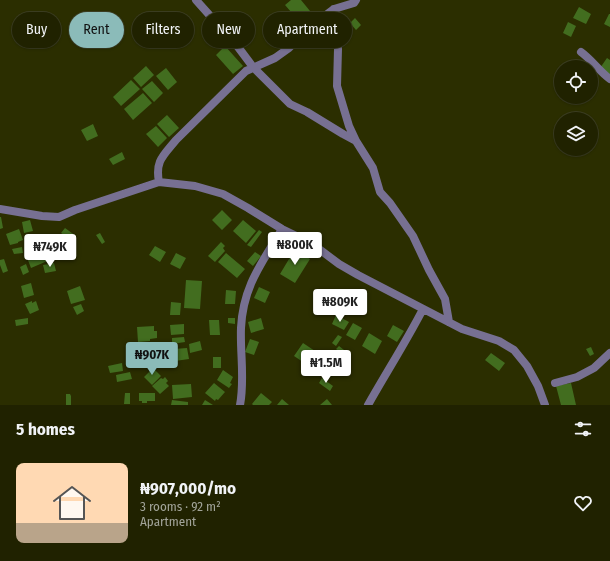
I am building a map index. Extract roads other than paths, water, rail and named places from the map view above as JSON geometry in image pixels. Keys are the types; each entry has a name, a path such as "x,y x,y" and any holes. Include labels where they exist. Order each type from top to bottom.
{"street":[{"path":"196,0 238,47 253,68 290,104 356,141"},
{"path":"159,182 157,171 160,161 176,140 246,71 274,58 289,48 309,28 334,9 354,3 356,0"},
{"path":"334,9 338,66 337,86 349,126 356,141 373,168 380,192 413,236 445,299 449,322"},
{"path":"581,52 591,59 610,79"},
{"path":"0,209 42,216 59,217 74,210 159,182 195,186 223,194 282,229 311,243 339,264 358,275 462,329 499,341 514,350 527,366 538,386 545,405"},
{"path":"240,405 243,394 241,327 248,291 257,270 282,229"},
{"path":"368,405 408,340 423,309"},
{"path":"555,382 577,377 594,368 610,353"}]}
